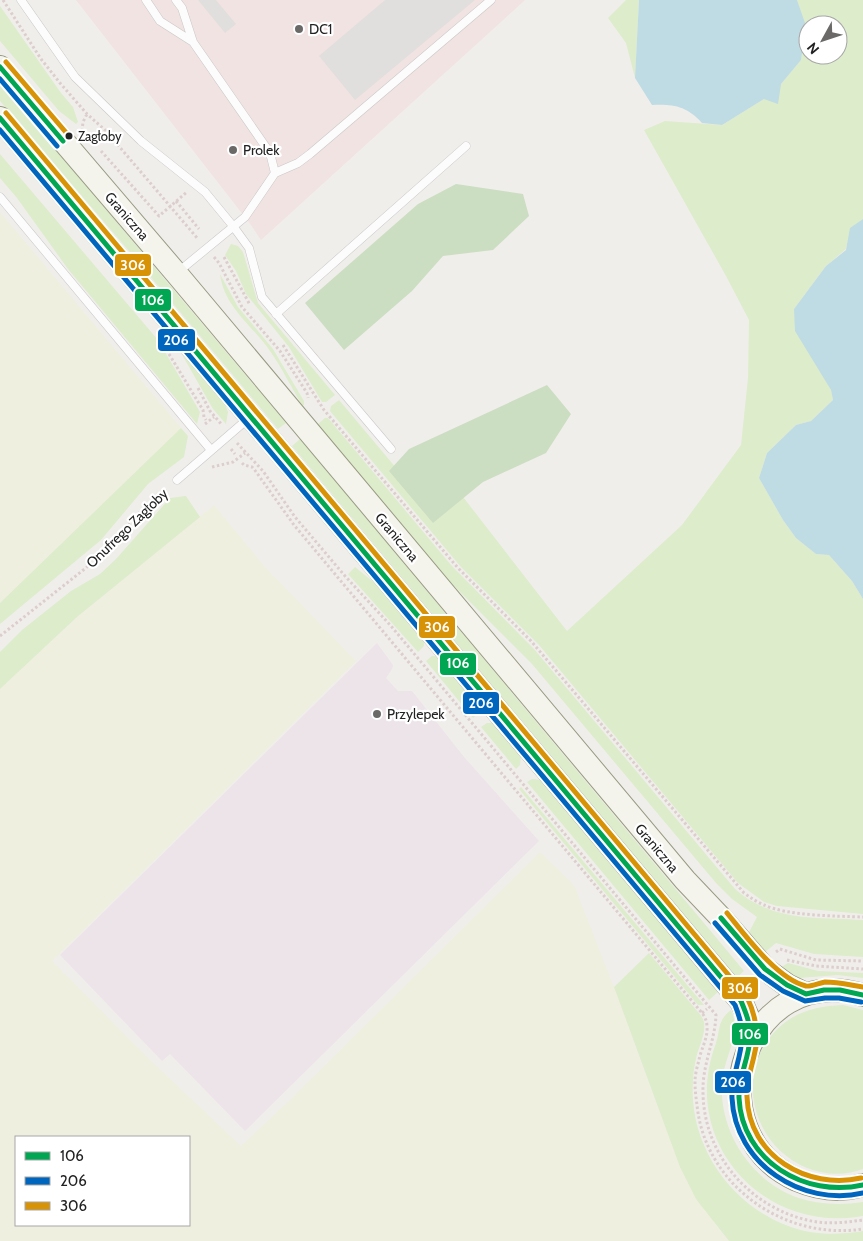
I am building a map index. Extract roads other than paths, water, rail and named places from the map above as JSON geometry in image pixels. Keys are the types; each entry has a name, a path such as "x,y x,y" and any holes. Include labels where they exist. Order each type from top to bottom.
{"main road":[{"name":"Graniczna","path":"0,67 176,273 685,880 765,969 787,985 806,994"},
{"path":"0,118 741,1000 749,1019 750,1045"},
{"path":"863,995 840,990 824,990 806,994 787,1002 771,1014 750,1045 742,1066 739,1087 741,1111 746,1128 755,1145 778,1170 808,1185 825,1189 841,1189 863,1185"}],"lane":[{"path":"22,0 75,77 141,141 205,192 233,226 249,248 262,297 391,449"},
{"path":"146,0 160,21 193,42"},
{"path":"176,0 182,8 193,42 270,153 275,173"},
{"path":"176,273 245,217 275,173 298,163 310,154 491,0"},
{"path":"276,314 466,146"},
{"path":"0,197 211,450"},
{"name":"Onufrego Zagłoby","path":"177,480 251,416"}],"water":[{"path":"639,0 797,0 802,15 798,15 798,64 781,84 778,104 764,99 722,125 702,123 691,113 679,107 652,105 635,78"},
{"path":"863,219 863,599 852,581 829,555 816,554 796,538 783,520 759,478 767,453 796,425 811,421 833,400 831,390 795,331 794,309 826,266 846,250 850,228"}],"place":[{"name":"DC1","path":"299,29"},
{"name":"Zagłoby","path":"69,136"},
{"name":"Prolek","path":"233,150"},
{"name":"Przylepek","path":"377,714"}]}
